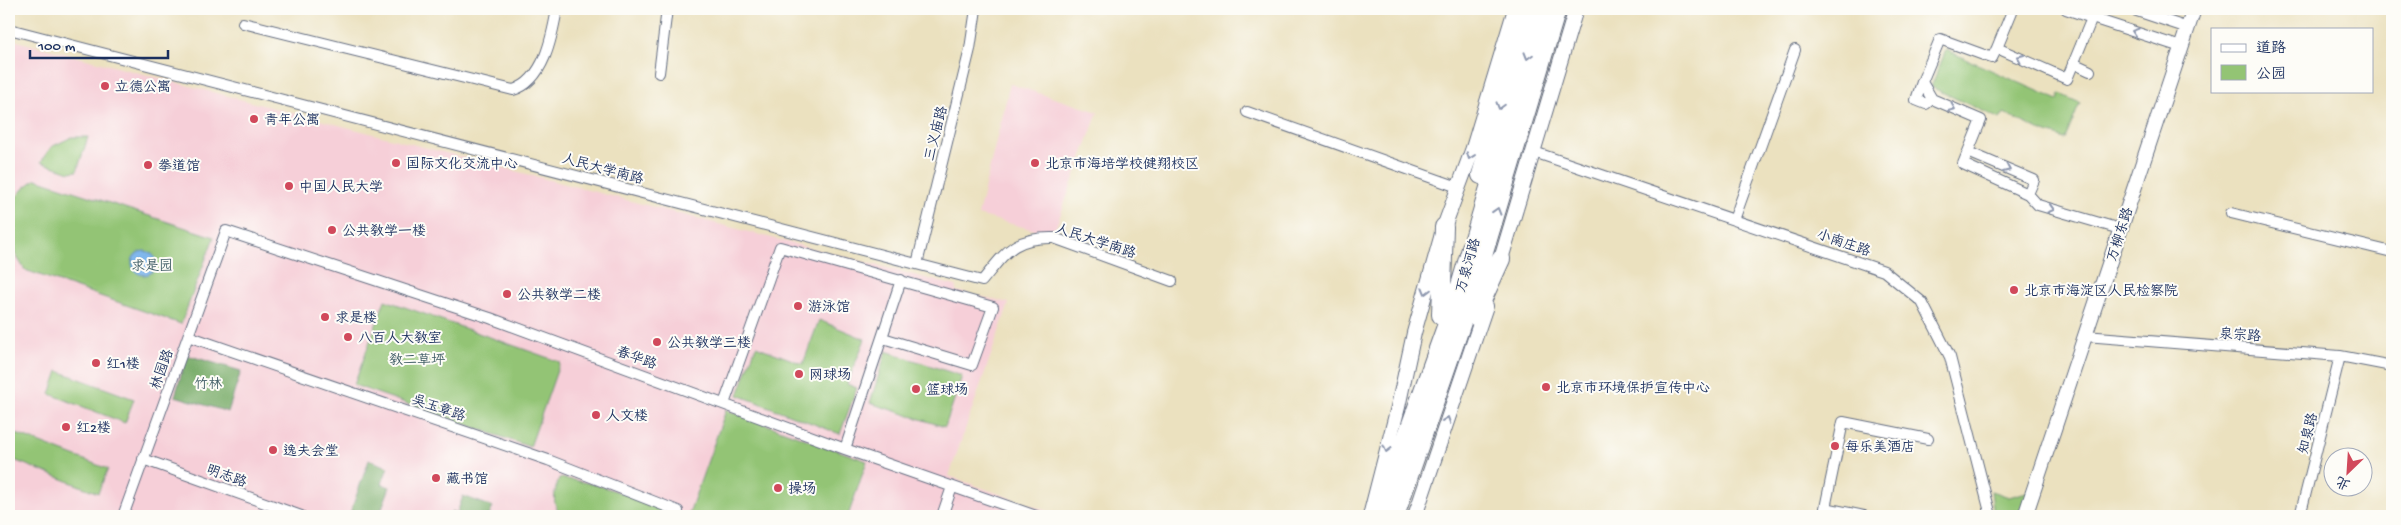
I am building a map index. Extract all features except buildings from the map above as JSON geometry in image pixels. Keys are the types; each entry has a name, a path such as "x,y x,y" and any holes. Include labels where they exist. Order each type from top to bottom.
{"highway":[{"path":"1440,315 1528,9"},
{"name":"万泉河路","path":"1395,516 1457,296 1542,9"},
{"name":"万泉河路","path":"1378,516 1470,299 1557,9"},
{"path":"1431,392 1440,315 1444,227"},
{"path":"1431,392 1501,259"}],"street":[{"path":"244,23 513,90 524,87 535,75 546,53 557,9"},
{"path":"659,73 667,9"},
{"name":"三义庙路","path":"917,264 970,49 976,9"},
{"path":"1370,516 1414,333 1444,227 1475,140 1515,9"},
{"path":"1415,516 1501,259 1576,9"},
{"path":"2013,9 1992,58 1940,40 1922,82 1932,99 1981,120 1963,164 2028,194 2038,205 2120,229"},
{"path":"2066,9 2094,13 2182,47"},
{"path":"2131,9 2188,28"},
{"name":"万柳东路","path":"2025,516 2194,9"},
{"path":"1997,48 2067,79 2094,13"},
{"name":"人民大学南路","path":"9,28 982,281 1008,249 1036,238 1054,238 1172,281"},
{"path":"1734,220 1796,50"},
{"path":"2073,63 2090,71"},
{"path":"1247,112 1458,187"},
{"name":"小南庄路","path":"1534,152 1884,271 1922,302 1950,357 1991,516"},
{"path":"2231,214 2392,252"},
{"name":"林园路","path":"123,516 226,231"},
{"name":"春华路","path":"226,231 490,318 845,449 1036,516"},
{"path":"724,404 780,247 993,307 972,365 883,338"},
{"path":"845,449 901,280"},
{"name":"吴玉章路","path":"188,336 548,460 678,511"},
{"name":"泉宗路","path":"2085,336 2340,356 2392,366"},
{"name":"知泉路","path":"2300,516 2340,356"},
{"path":"1864,516 1825,508 1843,422 1928,439"},
{"name":"明志路","path":"143,459 301,516"},
{"path":"942,516 952,487"}],"shaded area":[{"name":"中国人民大学","path":"9,39 956,286 956,291 1009,303 949,476 1061,516 9,516"},
{"name":"北京市海培学校健翔校区","path":"1010,84 1098,112 1053,235 978,215"}],"green space":[{"path":"1946,50 2058,100 2060,94 2080,103 2065,139 2039,130 2004,113 2000,119 1931,87"},
{"path":"72,137 88,137 77,171 70,172 41,162 51,147"},
{"name":"求是园","path":"36,179 214,237 181,324 25,270 9,244 9,210 11,203 24,188"},
{"name":"教二草坪","path":"385,300 560,362 530,447 354,385"},
{"name":"网球场","path":"819,320 865,339 847,384 857,388 840,434 738,395 756,346 803,364"},
{"name":"篮球场","path":"886,351 962,376 945,427 870,403"},
{"name":"竹林","path":"187,355 241,371 228,412 175,396"},
{"path":"58,371 134,399 125,423 50,394"},
{"name":"操场","path":"726,410 867,461 848,516 688,516"},
{"path":"9,431 108,469 98,493 9,458"},
{"path":"369,460 388,467 382,484 390,487 379,516 349,516"},
{"path":"559,478 617,491 672,512 671,516 589,516 576,512 570,516 562,516 556,507 554,498"},
{"path":"1991,491 2009,497 2030,491 2021,516 1994,516"},
{"path":"463,496 493,507 489,516 450,516 452,511 457,513"}],"water":[{"path":"144,251 153,254 156,263 153,272 144,275 135,272 132,263 135,254"}],"place":[{"name":"立德公寓","path":"105,86"},
{"name":"青年公寓","path":"254,119"},
{"name":"国际文化交流中心","path":"396,163"},
{"name":"北京市海培学校健翔校区","path":"1035,163"},
{"name":"拳道馆","path":"148,165"},
{"name":"中国人民大学","path":"289,186"},
{"name":"公共教学一楼","path":"332,230"},
{"name":"北京市海淀区人民检察院","path":"2014,290"},
{"name":"公共教学二楼","path":"507,294"},
{"name":"游泳馆","path":"798,306"},
{"name":"求是楼","path":"325,317"},
{"name":"八百人大教室","path":"348,337"},
{"name":"公共教学三楼","path":"657,342"},
{"name":"红1楼","path":"96,363"},
{"name":"网球场","path":"799,374"},
{"name":"北京市环境保护宣传中心","path":"1546,387"},
{"name":"篮球场","path":"916,389"},
{"name":"人文楼","path":"596,415"},
{"name":"红2楼","path":"66,427"},
{"name":"每乐美酒店","path":"1835,446"},
{"name":"逸夫会堂","path":"273,450"},
{"name":"藏书馆","path":"436,478"},
{"name":"操场","path":"778,488"}]}
